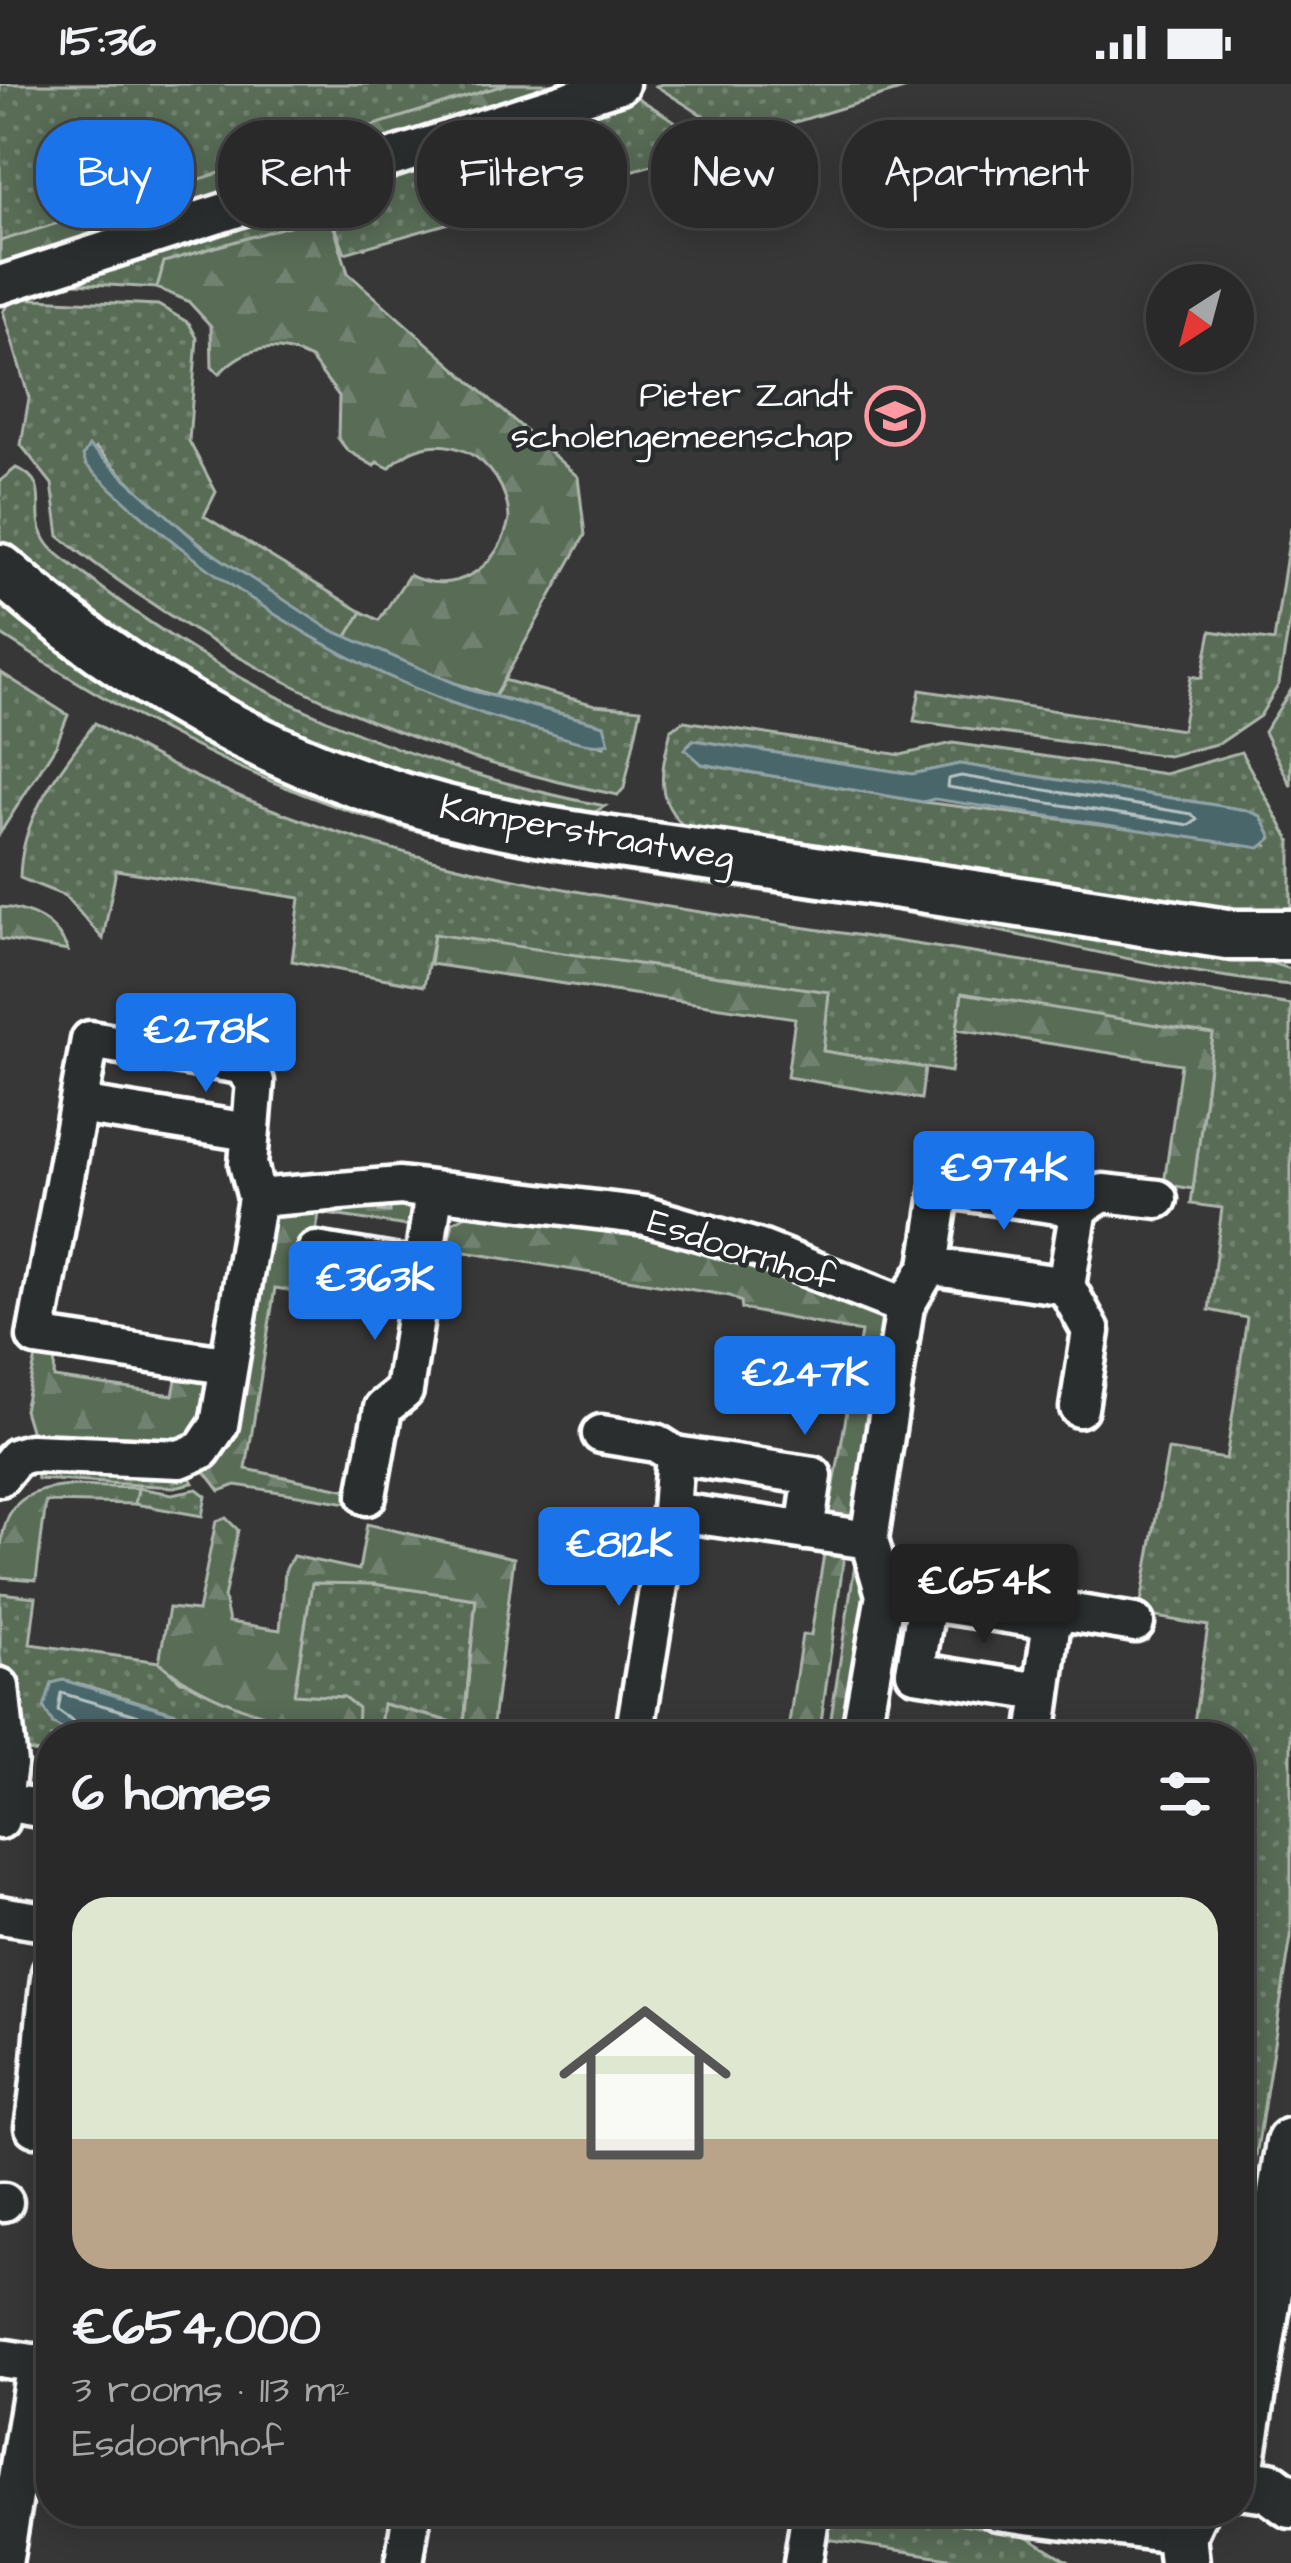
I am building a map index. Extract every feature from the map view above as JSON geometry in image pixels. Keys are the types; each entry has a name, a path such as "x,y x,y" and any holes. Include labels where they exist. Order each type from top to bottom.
{"main road":[{"name":"Kamperstraatweg","path":"0,568 84,639 187,706 299,761 418,803 633,844 1233,934 1291,934"},
{"name":"Kamperstraatweg","path":"1233,934 1291,954"},
{"path":"1259,2485 1291,2144"},
{"path":"1259,2485 1291,2327"}],"street":[{"path":"0,285 620,84"},
{"path":"0,1477 16,1457 30,1453 179,1459 202,1450 219,1425 225,1366 257,1198 248,1164 255,1082 241,1064 90,1040 36,1337 225,1366"},
{"path":"79,1106 249,1132"},
{"name":"Esdoornhof","path":"257,1198 400,1186 646,1216 760,1250 904,1306"},
{"path":"863,1722 885,1595 869,1540 904,1306 929,1266 941,1188 1079,1208 1103,1193 1158,1198"},
{"path":"367,1496 383,1408 404,1391 434,1193"},
{"path":"1079,1208 1066,1286 1091,1331 1079,1408"},
{"path":"316,1251 423,1269"},
{"path":"929,1266 1066,1286"},
{"path":"602,1434 656,1443 675,1455 813,1476 805,1531"},
{"path":"638,1718 671,1511 675,1455"},
{"path":"671,1511 869,1540"},
{"path":"885,1595 1052,1621 1067,1612 1135,1623"},
{"path":"927,1602 915,1672 1040,1692"},
{"path":"1037,1722 1052,1621"},
{"path":"0,1687 8,1764 2,1811 36,1810"},
{"path":"0,1915 36,1921"},
{"path":"34,2127 36,2115"},
{"path":"3,2563 29,2362"},
{"path":"404,2563 410,2526"},
{"path":"803,2563 809,2526"},
{"path":"1110,2526 1186,2536"}],"green space":[{"path":"0,84 526,84 393,127 393,120 218,120 218,183 194,191 194,120 36,120 36,228 78,228 0,253"},
{"path":"507,84 579,84 468,120 417,120 417,137 393,144 391,120"},
{"path":"920,84 802,120 710,120 656,86"},
{"path":"632,94 673,120 651,120 651,165 627,172 627,120 551,120"},
{"path":"417,163 417,228 432,228 345,253 336,228 393,228 393,171"},
{"path":"218,173 218,201 194,209 194,181"},
{"path":"218,227 285,228 165,262 157,288 76,283 71,274"},
{"path":"42,228 136,228 0,272 0,241"},
{"path":"282,228 334,228 348,273 578,477 585,535 495,696 424,673 346,638 362,612 379,620 409,575 443,583 473,574 486,564 509,519 496,478 483,462 447,446 408,453 389,468 377,462 374,466 347,450 338,438 339,396 311,359 286,350 262,349 240,357 219,374 212,367 211,326 188,301 157,288 164,262"},
{"path":"14,298 158,305 189,323 197,338 189,441 216,492 204,516 362,612 346,638 277,599 213,553 96,448 87,465 202,562 263,604 392,674 530,726 604,746 604,725 495,696 504,680 595,705 641,709 624,788 618,795 465,756 322,700 188,627 59,536 52,484 21,445 29,398 3,311"},
{"path":"16,468 34,481 40,527 51,548 203,656 331,722 397,748 465,771 605,806 590,815 437,790 219,705 0,546 0,481"},
{"path":"1291,527 1291,614 1279,684 1260,716 1220,743 1168,756 914,721 920,690 1182,730 1191,676 1202,678 1211,631 1274,641"},
{"path":"0,591 226,744 1226,950 1291,969 1291,985 1148,963 908,913 566,863 364,816 222,759 43,661 0,634"},
{"path":"0,672 68,715 56,745 0,833"},
{"path":"1291,690 1291,786 1264,732"},
{"path":"684,721 901,755 953,743 1165,774 1241,752 1291,842 1291,919 1226,916 687,829 668,806 662,783 671,729","holes":["693,740 912,774 960,764 1246,810 1267,845 923,802 702,764 688,745"]},
{"path":"95,723 181,770 271,809 363,841 457,866 648,904 1291,1005 1291,1937 1254,2169 1254,1722 1194,1722 1208,1626 1139,1614 1168,1450 1226,1459 1247,1318 1209,1310 1222,1208 1191,1204 1213,1035 962,994 951,1072 823,1051 829,993 434,935 424,986 292,961 300,898 116,870 103,939 65,896 20,878 27,834 56,777"},
{"path":"0,907 41,919 57,932 68,951 0,939"},
{"path":"434,934 829,992 823,1051 925,1068 921,1099 787,1077 795,1018 430,964"},
{"path":"962,993 1213,1034 1193,1189 1164,1184 1181,1064 957,1029"},
{"path":"390,1199 415,1204 421,1228 319,1213 307,1293 275,1288 246,1469 357,1492 354,1504 236,1485 220,1491 200,1465 267,1226 279,1209 377,1200 379,1211 390,1212"},
{"path":"475,1211 613,1228 713,1253 740,1251 880,1313 888,1322 855,1524 828,1519 861,1332 742,1309 741,1302 730,1296 447,1249 453,1222"},
{"path":"37,1353 55,1353 54,1378 173,1395 177,1375 206,1381 213,1399 191,1442 33,1440 24,1410"},
{"path":"35,1466 186,1470 193,1483 174,1487 37,1479"},
{"path":"72,1486 138,1488 135,1504 46,1502 36,1580 0,1577 2,1538 12,1510 34,1493"},
{"path":"138,1488 172,1494 197,1489 206,1496 202,1516 135,1504"},
{"path":"226,1518 238,1530 224,1598 229,1622 280,1630 285,1571 293,1556 359,1570 367,1524 514,1558 493,1722 464,1722 476,1599 374,1584 312,1583 294,1694 344,1697 358,1708 357,1722 281,1720 225,1701 177,1676 159,1662 169,1608 198,1611 216,1521"},
{"path":"824,1554 844,1556 821,1722 789,1722 802,1635 811,1635"},
{"path":"856,1558 871,1587 850,1722 830,1722"},
{"path":"312,1582 374,1584 476,1599 464,1722 384,1704 381,1722 206,1722 77,1683 54,1722 36,1722 36,1753 16,1748 0,1656 0,1593 36,1597 30,1644 159,1662 181,1681 358,1708 344,1698 294,1695"},
{"path":"383,1704 452,1722 381,1722"},
{"path":"829,2526 975,2526 1022,2533 1071,2563 981,2563 826,2539"}],"water":[{"path":"89,446 203,547 329,629 473,691 604,725 609,743 574,741 474,711 412,687 295,627 186,552 135,510 86,465 83,456"},
{"path":"693,740 912,774 960,764 1246,810 1261,816 1272,838 1260,848 934,799 923,802 702,764 685,749"},
{"path":"63,1680 204,1722 52,1722 44,1708 52,1683"}],"place":[{"name":"Pieter Zandt scholengemeenschap","path":"895,416"}]}
